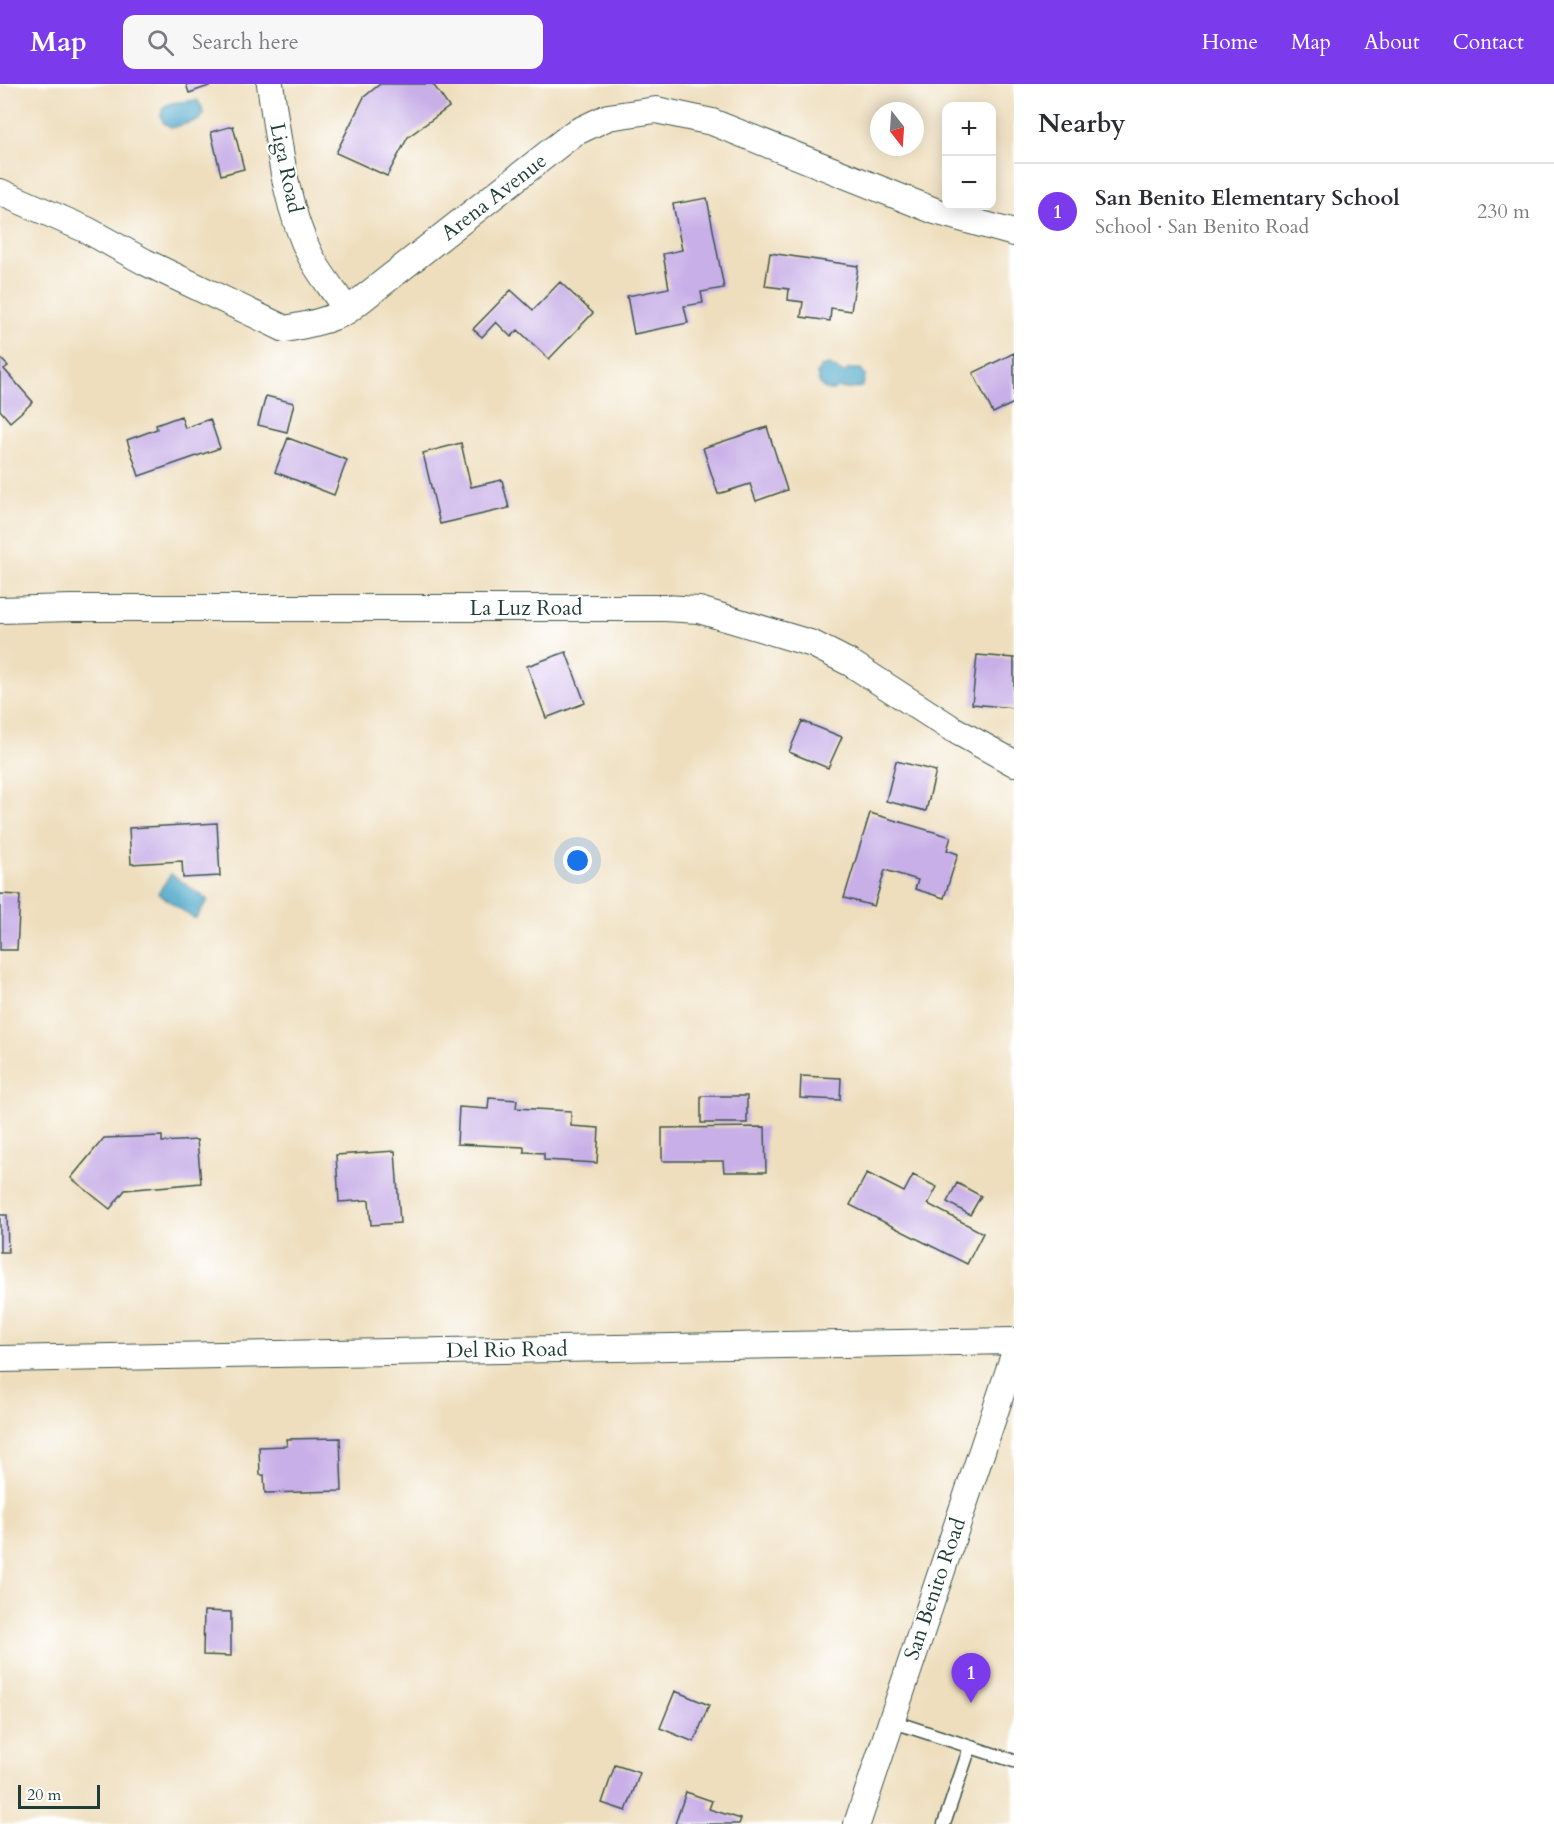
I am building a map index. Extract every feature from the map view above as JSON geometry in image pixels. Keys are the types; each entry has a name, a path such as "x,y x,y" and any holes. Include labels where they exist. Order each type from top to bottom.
{"street":[{"name":"Liga Road","path":"270,84 286,185 294,214 312,258 347,311"},
{"name":"Arena Avenue","path":"0,192 87,230 145,262 285,329 308,325 347,311 512,184 574,133 608,117 656,110 712,122 935,211 1014,233"},
{"name":"La Luz Road","path":"0,610 665,608 699,610 813,644 852,664 951,728 1014,762"},
{"name":"Del Rio Road","path":"0,1359 1014,1341"},
{"name":"San Benito Road","path":"857,1824 1014,1354"}],"lane":[{"path":"891,1721 1014,1761"},
{"path":"944,1824 970,1747"}],"water":[{"path":"197,100 202,107 203,115 199,120 171,128 163,122 161,115 163,107 171,103"},
{"path":"829,365 844,373 849,369 861,369 865,376 863,386 854,389 827,390 819,381 817,373 821,367"},
{"path":"171,874 208,900 195,919 158,893"}],"building":[{"path":"186,84 209,84 209,86 189,93"},
{"path":"380,84 433,84 449,107 408,137 387,176 336,153 364,97"},
{"path":"233,126 244,169 221,175 211,132"},
{"path":"707,198 724,288 701,292 703,303 684,306 688,323 634,334 627,296 669,288 663,254 682,250 673,204"},
{"path":"770,253 858,266 851,311 831,308 830,321 801,317 803,302 788,300 789,289 765,286"},
{"path":"560,282 593,313 549,359 518,330 511,337 496,322 482,337 473,329 511,290 533,310"},
{"path":"1014,353 1014,403 993,413 973,373"},
{"path":"0,358 8,366 4,369 33,402 10,422 0,410"},
{"path":"266,396 294,403 287,432 258,425"},
{"path":"181,416 185,428 210,419 220,448 139,476 127,440 157,429 156,425"},
{"path":"767,427 787,490 756,501 750,484 718,494 703,448"},
{"path":"288,438 347,460 334,495 275,472"},
{"path":"461,443 471,487 502,480 509,508 440,524 423,453"},
{"path":"566,652 585,703 546,718 527,666"},
{"path":"977,655 1014,658 1014,708 972,704"},
{"path":"802,721 842,737 828,768 789,752"},
{"path":"896,761 936,771 926,811 886,801"},
{"path":"870,813 951,837 947,850 958,854 944,898 915,889 918,880 885,870 874,906 844,898"},
{"path":"217,823 220,876 183,878 182,861 131,864 129,828"},
{"path":"0,894 20,895 17,950 0,950"},
{"path":"801,1076 841,1078 840,1100 800,1098"},
{"path":"701,1096 747,1096 747,1123 701,1123"},
{"path":"489,1098 517,1100 516,1108 571,1111 571,1126 599,1128 597,1163 544,1160 544,1153 524,1152 524,1147 457,1144 459,1107 488,1109"},
{"path":"765,1127 766,1172 724,1172 723,1161 662,1161 662,1128"},
{"path":"162,1136 162,1142 197,1140 201,1183 125,1190 110,1209 71,1178 104,1138"},
{"path":"395,1151 400,1223 371,1225 369,1200 339,1202 336,1155"},
{"path":"867,1173 904,1192 913,1175 937,1187 928,1204 983,1233 967,1264 850,1205"},
{"path":"957,1183 981,1196 970,1215 947,1202"},
{"path":"0,1215 7,1215 8,1252 0,1252"},
{"path":"340,1438 342,1491 265,1493 264,1475 260,1475 259,1447 287,1446 286,1439"},
{"path":"204,1611 231,1612 231,1656 203,1655"},
{"path":"675,1691 709,1705 694,1742 660,1728"},
{"path":"615,1765 640,1773 626,1811 602,1803"},
{"path":"686,1792 712,1801 709,1809 741,1819 739,1824 675,1824"}],"place":[{"name":"San Benito Elementary School","path":"971,1703"}]}
